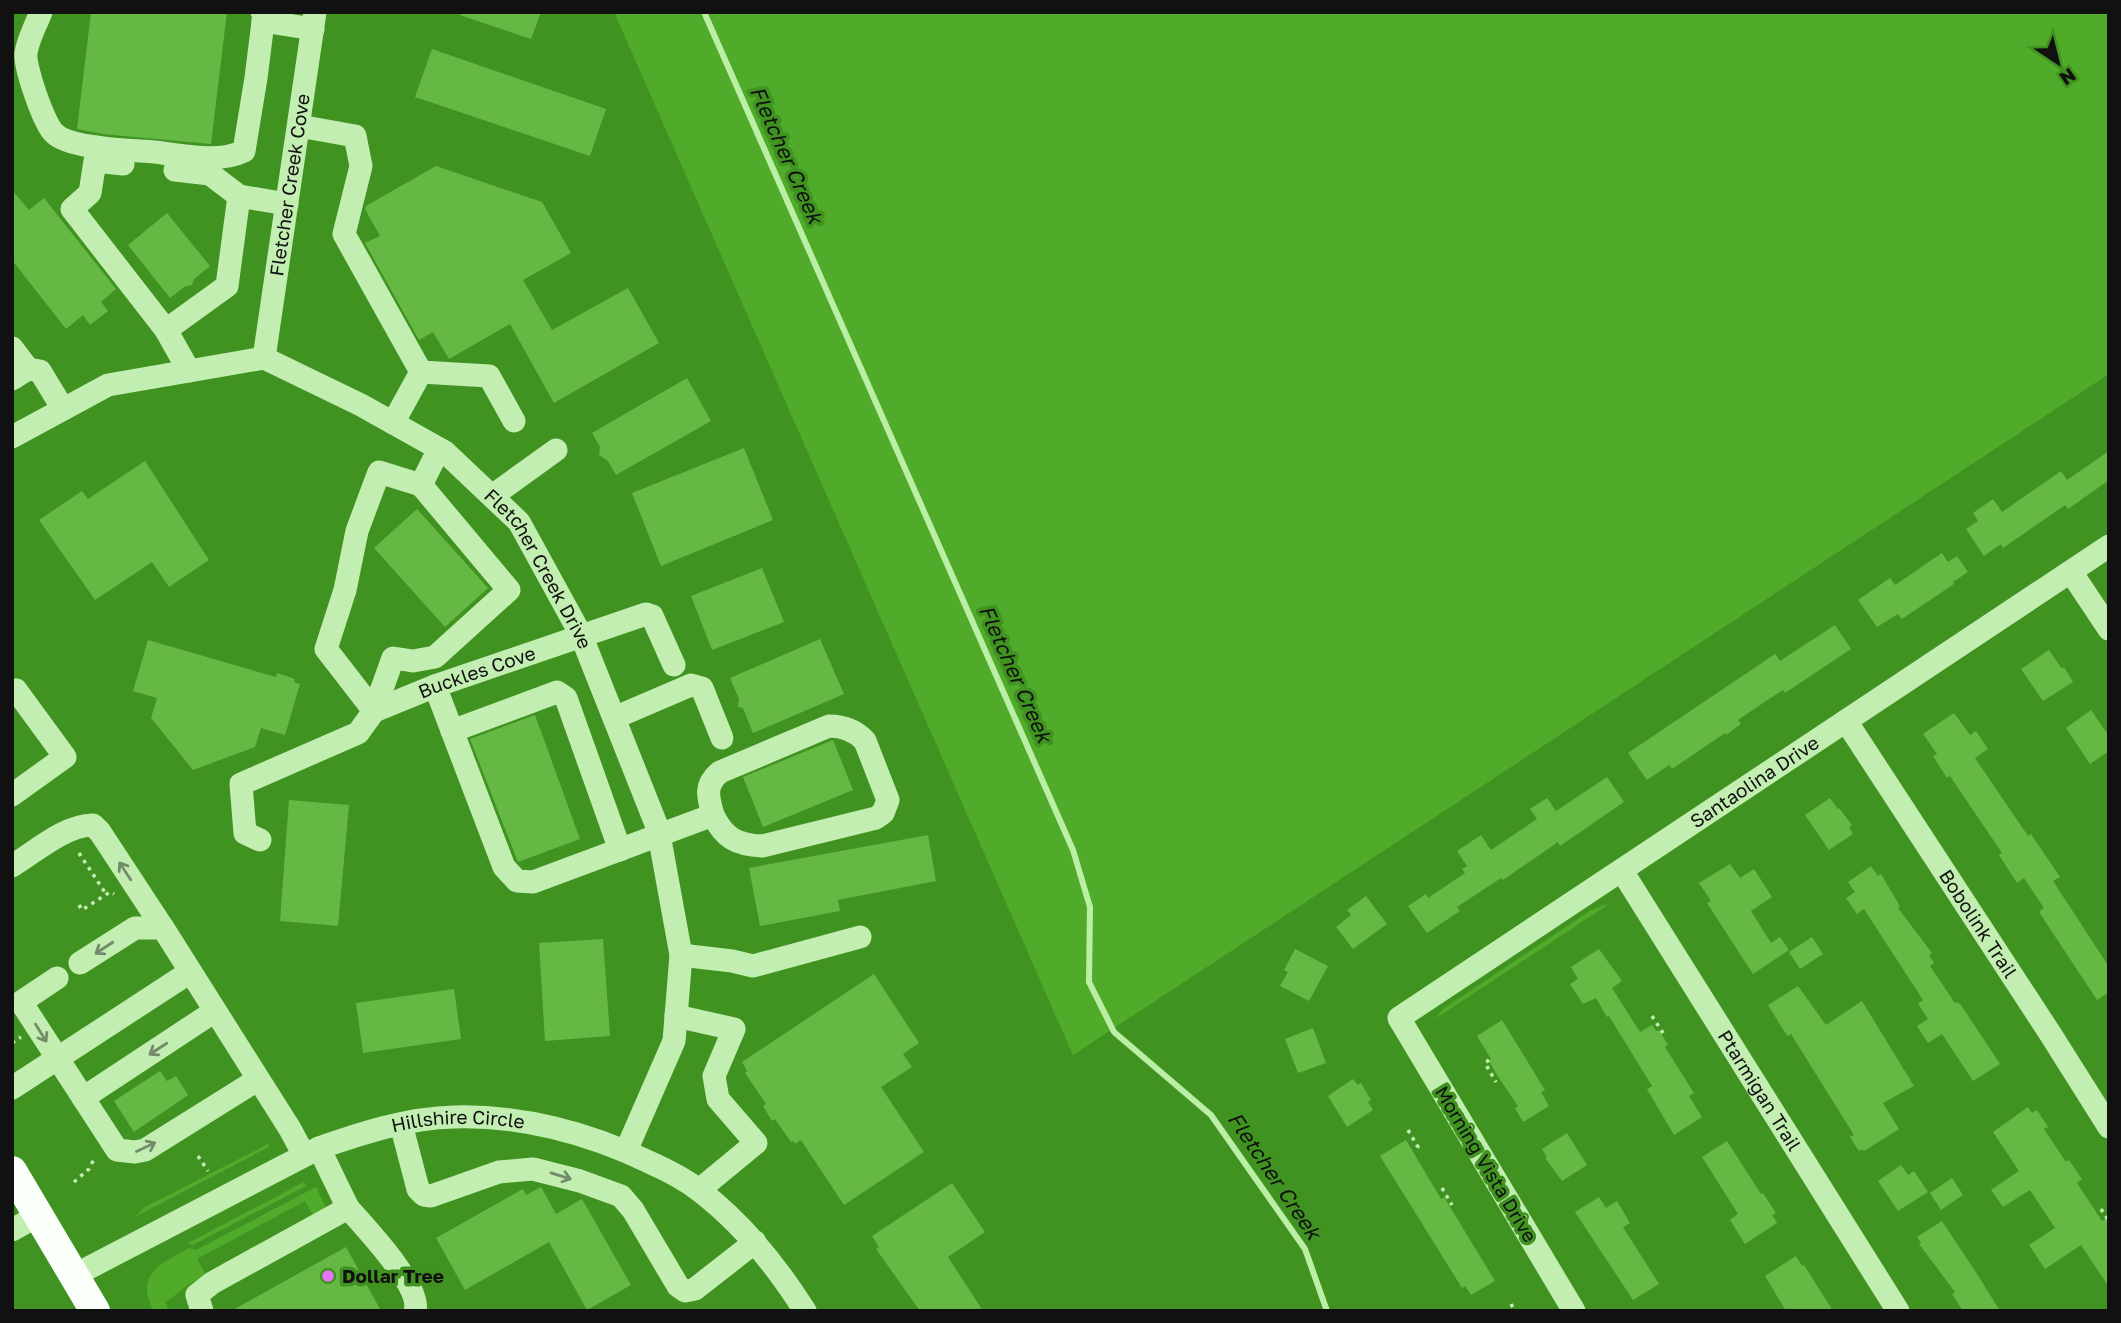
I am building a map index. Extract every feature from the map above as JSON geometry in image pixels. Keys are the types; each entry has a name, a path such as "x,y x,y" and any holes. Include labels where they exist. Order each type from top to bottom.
{"main road":[{"path":"12,1171 96,1311"}],"street":[{"path":"41,12 25,55 33,88 54,134 84,145 202,157 232,157 244,152 263,16 314,20"},
{"name":"Fletcher Creek Cove","path":"264,358 314,20"},
{"path":"299,126 355,136 361,166 344,234 421,372"},
{"path":"188,371 166,330 72,209 89,193 95,161 210,174 239,196 287,204"},
{"path":"166,330 227,286 239,196"},
{"path":"12,348 20,374 40,370 63,409"},
{"path":"12,437 108,385 264,358"},
{"name":"Fletcher Creek Drive","path":"264,358 361,405 445,452 519,522 581,635 659,836 681,955 674,1041 626,1151"},
{"path":"421,372 489,376 514,421"},
{"path":"393,423 421,372"},
{"path":"421,485 439,449"},
{"path":"492,496 556,450"},
{"path":"260,840 245,833 242,784 358,733 374,711 393,658 413,661 435,657 509,590 421,485 379,472 357,531 345,590 326,649 374,711"},
{"name":"Santaolina Drive","path":"1399,1018 2109,547"},
{"path":"2071,572 2109,629"},
{"name":"Buckles Cove","path":"374,711 435,686 646,614 652,616 674,665"},
{"path":"614,718 696,685 702,688 722,738"},
{"path":"435,686 504,867 517,881 533,882 713,815"},
{"path":"12,693 16,690 65,757 12,794"},
{"path":"452,732 556,692 566,698 620,850"},
{"name":"Bobolink Trail","path":"1846,721 2109,1127"},
{"path":"829,726 848,729 865,741 888,800 883,813 876,818 762,846 746,846 737,842 726,834 713,815 708,797 712,778 720,772 829,726"},
{"path":"12,866 80,825 93,825 100,832 289,1129 311,1152 348,1208 384,1248 416,1299 415,1311"},
{"name":"Ptarmigan Trail","path":"1622,871 1898,1311"},
{"path":"80,963 135,928 163,928"},
{"path":"681,955 753,966 860,937"},
{"path":"12,1088 190,972"},
{"path":"57,978 17,995 117,1150 145,1150 257,1080"},
{"path":"83,1098 215,1012"},
{"path":"676,1016 734,1029 714,1076 718,1099 756,1143 699,1190"},
{"name":"Morning Vista Drive","path":"1399,1018 1574,1311"},
{"name":"Hillshire Circle","path":"75,1275 311,1152 352,1136 401,1124 453,1117 548,1125 626,1151 677,1175 731,1217 755,1242 783,1276 805,1311"},
{"path":"401,1124 418,1189 424,1195 431,1196 499,1172 533,1168 621,1196 633,1210 678,1286 685,1291 695,1289 755,1242"},
{"path":"202,1311 197,1294 212,1283 348,1208"},
{"path":"12,1230 39,1215"}],"path":[{"path":"79,853 106,894"},
{"path":"79,905 82,910 110,892 119,896"},
{"path":"1652,1016 1663,1033"},
{"path":"1489,1060 1485,1063 1496,1082"},
{"path":"1408,1130 1417,1147"},
{"path":"74,1182 89,1169 100,1149"},
{"path":"198,1156 208,1171"},
{"path":"1442,1188 1452,1205"},
{"path":"2101,1209 2109,1221"},
{"path":"1511,1304 1515,1311"}],"green space":[{"path":"614,12 2109,12 2109,374 1073,1055"},
{"path":"1607,904 1435,1019 1443,1009 1591,910"},
{"path":"268,1144 269,1147 135,1217 145,1207"},
{"path":"304,1182 306,1186 193,1245 188,1243"},
{"path":"316,1187 326,1208 313,1215 305,1201 197,1259 205,1273 165,1302 169,1311 154,1311 148,1299 147,1288 149,1279 161,1265 189,1248 196,1250"}],"building":[{"path":"91,12 227,12 211,144 77,129"},
{"path":"460,12 541,12 531,39 460,15"},
{"path":"432,49 606,109 590,156 415,97"},
{"path":"436,166 542,202 571,253 523,280 552,330 628,288 659,343 554,403 510,324 449,359 433,332 419,340 365,243 380,236 365,209"},
{"path":"12,190 29,210 44,198 116,289 101,302 108,311 90,325 83,315 66,329 12,260"},
{"path":"167,213 210,266 194,279 192,285 184,287 170,298 128,245"},
{"path":"687,378 711,421 616,475 608,461 599,455 600,447 592,433"},
{"path":"744,448 773,520 661,566 632,493"},
{"path":"2109,451 2109,480 2068,509 2065,505 2003,548 2001,544 1984,556 1966,529 1978,521 1973,513 1993,499 2002,512 2061,471 2067,480"},
{"path":"145,461 209,560 169,587 152,562 95,600 39,520 82,491 88,499"},
{"path":"417,509 488,588 445,627 374,548"},
{"path":"1942,553 1948,562 1957,556 1968,572 1902,619 1898,614 1877,627 1858,600 1890,578 1895,585"},
{"path":"762,568 784,622 712,650 691,596"},
{"path":"1835,625 1851,649 1785,693 1783,690 1738,720 1741,724 1726,735 1725,733 1672,769 1669,765 1647,780 1628,753 1775,654 1780,661"},
{"path":"820,639 844,694 753,733 743,708 738,707 739,699 730,678"},
{"path":"148,640 276,677 277,673 295,679 294,682 300,684 285,735 261,728 255,747 193,770 151,718 157,698 133,691"},
{"path":"2049,650 2073,682 2043,701 2021,669"},
{"path":"2091,710 2109,736 2109,751 2090,764 2066,728"},
{"path":"1954,713 1970,735 1976,731 1988,749 1975,758 2028,836 2031,834 2060,877 2053,881 2109,967 2109,992 2097,1000 2039,912 2044,908 2024,878 2017,883 1999,855 2002,853 1950,776 1947,778 1933,756 1937,754 1923,734"},
{"path":"535,715 580,839 518,862 470,739"},
{"path":"833,740 853,790 763,827 743,777"},
{"path":"1607,777 1624,802 1560,846 1558,842 1503,880 1501,878 1457,907 1460,911 1427,933 1408,906 1426,894 1428,898 1465,873 1462,869 1467,866 1457,851 1481,835 1491,850 1537,819 1530,809 1547,798 1556,811"},
{"path":"1830,798 1852,825 1849,827 1853,834 1829,850 1805,815"},
{"path":"289,800 349,805 338,926 280,921"},
{"path":"928,835 936,881 838,900 840,911 760,926 749,868"},
{"path":"1730,864 1740,878 1754,869 1772,897 1751,911 1771,943 1780,937 1789,950 1753,974 1707,903 1711,901 1699,883"},
{"path":"1871,866 1878,876 1881,874 1900,906 1898,908 1932,953 1929,955 1934,963 1930,966 1955,1003 1961,1005 2000,1064 1973,1081 1942,1034 1928,1043 1917,1026 1928,1019 1918,1004 1923,1000 1864,909 1857,914 1846,898 1855,892 1848,882"},
{"path":"1366,896 1387,924 1353,949 1336,927 1351,915 1347,910"},
{"path":"1812,937 1823,954 1800,969 1789,952"},
{"path":"603,939 610,1036 545,1041 539,943"},
{"path":"1295,949 1328,966 1309,1001 1280,986 1288,972 1284,970"},
{"path":"1599,949 1622,981 1612,988 1640,1032 1652,1025 1656,1031 1659,1030 1668,1045 1665,1047 1694,1093 1689,1096 1702,1117 1674,1135 1647,1089 1652,1086 1609,1016 1607,1017 1596,998 1583,1004 1570,984 1578,979 1571,967"},
{"path":"874,974 919,1043 903,1054 912,1067 881,1087 924,1152 844,1205 801,1140 795,1144 791,1142 775,1119 772,1121 763,1106 766,1104 745,1073 747,1071 742,1062"},
{"path":"1798,986 1826,1025 1862,1001 1914,1086 1883,1103 1899,1129 1864,1151 1859,1151 1850,1137 1854,1135 1791,1034 1788,1036 1784,1031 1768,1005"},
{"path":"454,989 461,1039 363,1053 356,1003"},
{"path":"1502,1020 1545,1090 1541,1092 1549,1106 1523,1122 1515,1108 1518,1106 1497,1075 1477,1036"},
{"path":"1313,1028 1326,1063 1298,1073 1285,1039"},
{"path":"160,1071 167,1081 176,1076 188,1095 134,1132 114,1101"},
{"path":"1353,1079 1358,1085 1361,1083 1371,1100 1368,1102 1373,1110 1347,1127 1328,1096"},
{"path":"2028,1107 2032,1113 2037,1110 2048,1127 2044,1129 2066,1162 2069,1160 2082,1179 2077,1183 2102,1221 2109,1217 2109,1287 2081,1245 2045,1269 2029,1245 2055,1228 2030,1190 2003,1207 1991,1190 2019,1171 1993,1132"},
{"path":"1567,1133 1587,1165 1562,1181 1545,1158 1547,1157 1542,1149"},
{"path":"1406,1140 1495,1281 1471,1295 1465,1286 1462,1288 1380,1156"},
{"path":"1727,1141 1776,1213 1772,1215 1777,1223 1745,1244 1730,1220 1738,1214 1702,1157"},
{"path":"1901,1165 1908,1175 1914,1171 1928,1192 1898,1211 1878,1181"},
{"path":"1952,1178 1963,1195 1941,1210 1930,1193"},
{"path":"952,1183 985,1232 948,1257 983,1311 920,1311 876,1249 879,1247 872,1236"},
{"path":"541,1187 556,1214 582,1199 631,1285 587,1310 549,1242 465,1290 436,1238 523,1189 526,1195"},
{"path":"1599,1197 1606,1208 1617,1201 1630,1223 1623,1227 1659,1284 1633,1300 1575,1212"},
{"path":"1942,1221 2000,1311 1963,1311 1952,1294 1955,1292 1919,1244 1921,1243 1917,1237"},
{"name":"Dollar Tree","path":"346,1247 381,1311 231,1311"},
{"path":"1796,1256 1833,1311 1786,1311 1765,1276"}],"waterway":[{"name":"Fletcher Creek","path":"704,12 1073,850 1090,907 1089,982 1114,1032 1211,1115 1305,1249 1327,1311"}],"place":[{"name":"Dollar Tree","path":"328,1276"}]}
